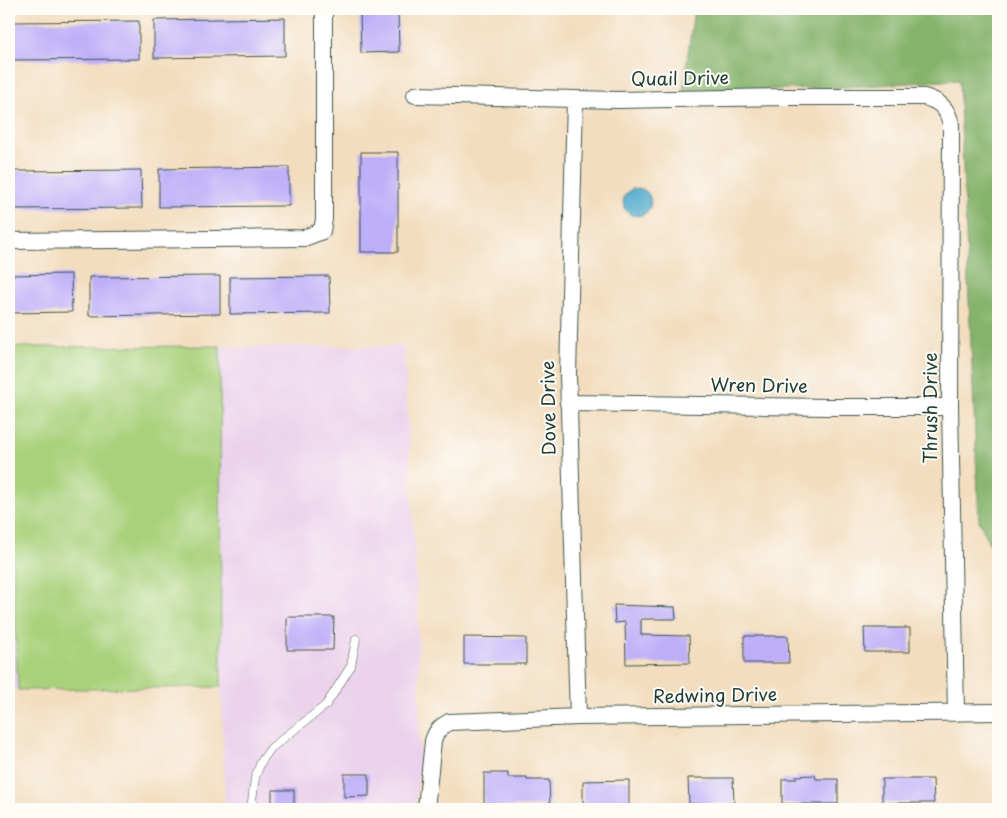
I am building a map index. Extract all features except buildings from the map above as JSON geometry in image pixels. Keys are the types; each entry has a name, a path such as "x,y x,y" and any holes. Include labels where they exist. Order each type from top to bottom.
{"street":[{"path":"9,241 304,238 322,231 324,219 324,9"},
{"name":"Quail Drive","path":"415,95 674,100 786,97 924,97 934,99 943,106"},
{"name":"Dove Drive","path":"575,99 568,403 578,717"},
{"name":"Thrush Drive","path":"943,106 949,115 951,126 950,407 956,713"},
{"name":"Wren Drive","path":"568,403 827,408 950,407"},
{"name":"Redwing Drive","path":"426,809 433,741 436,732 441,726 449,722 578,717 998,712"}],"lane":[{"path":"251,809 256,778 261,762 271,748 326,705 350,666 356,639"}],"shaded area":[{"path":"404,346 418,614 420,761 415,809 225,809 221,687 220,347"},
{"path":"9,490 18,690 9,690"}],"green space":[{"path":"694,9 998,9 998,563 979,521 959,80 828,88 683,91"},
{"path":"220,346 221,687 18,690 9,490 9,347"}],"water":[{"path":"637,188 647,192 651,202 647,212 637,216 627,212 623,202 627,192"}]}
